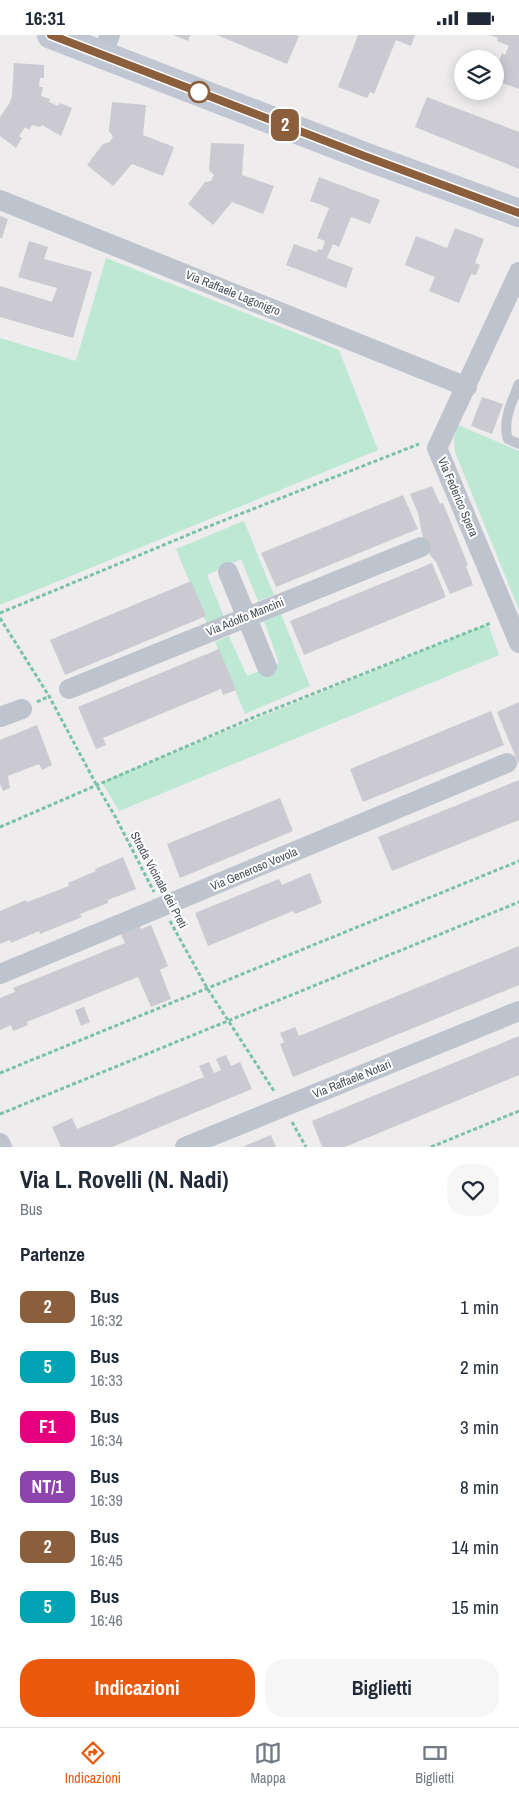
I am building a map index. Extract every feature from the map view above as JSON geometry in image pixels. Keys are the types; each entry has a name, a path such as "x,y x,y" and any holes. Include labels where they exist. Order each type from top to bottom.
{"street":[{"path":"51,35 106,45 376,161 519,213"},
{"name":"Via Raffaele Lagonigro","path":"0,200 467,387"},
{"name":"Via Federico Spera","path":"519,271 467,387 437,448 519,643"},
{"name":"Via Adolfo Mancini","path":"69,689 421,547"},
{"path":"228,572 267,667"},
{"path":"0,717 22,709"},
{"name":"Via Generoso Vovola","path":"0,974 507,763"},
{"name":"Via Raffaele Notari","path":"185,1147 519,1011"},
{"path":"0,1143 2,1147"}],"lane":[{"path":"519,384 510,406 505,431 508,439 519,444"}],"path":[{"path":"0,613 207,527 444,435"},
{"path":"0,827 259,715 508,616"},
{"name":"Strada Vicinale dei Preti","path":"0,618 49,696 207,988 230,1020 284,1106 306,1147"},
{"path":"22,709 69,689"},
{"path":"0,1073 519,861"},
{"path":"0,1114 519,901"},
{"path":"431,1147 519,1111"}],"green space":[{"path":"106,258 339,350 378,450 0,605 0,338 76,361"},
{"path":"458,425 519,451 519,610 455,452 454,438"},
{"path":"244,521 274,595 258,601 241,559 207,575 224,617 207,624 176,549"},
{"path":"281,614 310,686 245,714 215,642 229,636 247,676 279,663 264,621"},
{"path":"488,624 499,655 119,811 102,782"}],"building":[{"path":"173,35 190,35 188,41"},
{"path":"217,35 296,35 299,36 287,64"},
{"path":"358,35 415,35 411,46 396,40 374,94 370,92 367,98 338,87"},
{"path":"489,35 519,35 519,89 504,83 504,54 509,46 497,41 498,38"},
{"path":"14,63 44,65 44,78 40,78 39,87 43,87 41,96 50,99 49,102 58,106 60,103 72,108 61,136 42,125 40,127 32,125 29,130 25,127 19,136 22,138 16,148 0,136 0,117 12,96"},
{"path":"427,97 519,132 519,169 415,127"},
{"path":"112,102 146,105 143,135 174,147 163,176 132,164 113,186 87,165 103,144 110,142 113,136 109,131"},
{"path":"211,143 244,144 242,175 274,186 263,214 232,202 213,225 188,204 205,182 211,181 214,175 209,170"},
{"path":"319,177 380,200 370,224 351,217 339,247 333,244 327,258 353,268 346,288 286,265 294,244 317,252 318,249 322,250 325,241 317,238 329,208 310,201"},
{"path":"0,216 8,219 2,238 0,238"},
{"path":"455,228 484,239 475,263 480,265 476,275 471,274 459,303 429,291 435,277 405,265 416,236 447,248"},
{"path":"29,241 48,247 44,259 92,272 73,338 0,317 0,286 52,302 57,288 18,277"},
{"path":"482,397 503,404 492,434 471,426"},
{"path":"432,486 440,504 443,503 468,565 466,566 473,585 450,594 436,562 430,555 422,534 418,513 410,494"},
{"path":"403,495 418,529 276,587 261,553"},
{"path":"432,563 446,597 304,655 290,621"},
{"path":"191,581 206,616 65,675 50,640"},
{"path":"219,649 236,690 223,695 221,689 103,738 106,745 96,749 78,707"},
{"path":"519,702 519,765 497,712"},
{"path":"491,711 504,745 363,802 350,769"},
{"path":"37,725 52,765 42,770 39,764 8,776 10,788 3,791 0,784 0,740"},
{"path":"519,780 519,820 392,871 378,837"},
{"path":"280,798 293,831 180,878 167,844"},
{"path":"123,857 136,889 80,914 82,917 40,934 39,931 11,943 10,940 0,944 0,911 69,886 68,883"},
{"path":"310,873 322,903 295,914 293,911 208,946 195,913 279,879 282,885"},
{"path":"139,925 141,929 151,925 168,966 160,970 171,999 151,1007 138,977 27,1022 28,1025 13,1031 11,1025 0,1030 0,998 15,992 13,988 125,943 120,932"},
{"path":"519,946 519,985 293,1077 280,1044 284,1042 280,1033 295,1027 299,1036"},
{"path":"84,1007 90,1022 81,1026 75,1010"},
{"path":"519,1036 519,1075 345,1147 322,1147 312,1121"},
{"path":"226,1055 231,1066 240,1062 252,1089 112,1147 61,1147 52,1127 72,1118 77,1129 204,1077 199,1066 209,1062 214,1073 221,1070 216,1059"},
{"path":"271,1135 276,1147 242,1147"}],"bus line":[{"name":"2","path":"51,35 367,157 519,213"}]}
